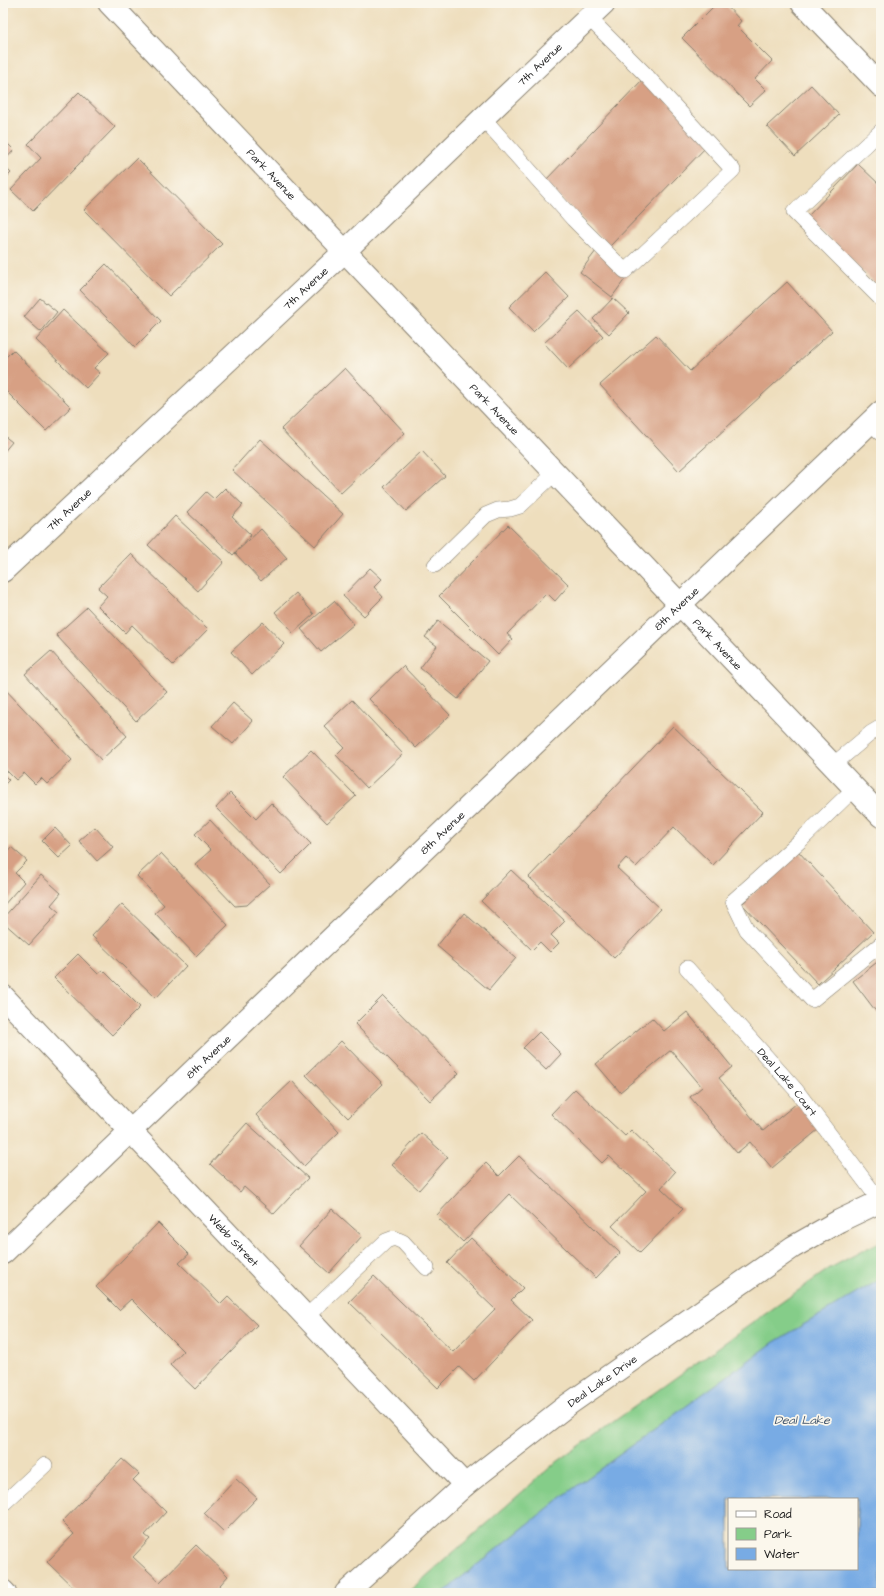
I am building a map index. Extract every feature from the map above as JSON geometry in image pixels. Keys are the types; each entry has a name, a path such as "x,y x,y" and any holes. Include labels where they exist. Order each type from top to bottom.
{"street":[{"name":"Park Avenue","path":"108,3 681,604 854,788 880,812"},
{"path":"802,3 881,86"},
{"name":"7th Avenue","path":"3,571 345,251 596,10"},
{"name":"8th Avenue","path":"3,1253 681,604 877,422"},
{"name":"Webb Street","path":"3,996 465,1485"},
{"name":"Deal Lake Drive","path":"346,1593 465,1485 568,1404 793,1247 839,1221 881,1201"}],"lane":[{"path":"483,118 573,219 625,271 733,170 645,74 596,10"},
{"path":"881,131 794,212 881,300"},
{"path":"435,565 486,515 498,510 520,506 555,473"},
{"path":"833,765 871,733 881,727"},
{"path":"854,788 801,840 733,901 747,930 812,1000 881,944"},
{"name":"Deal Lake Court","path":"687,968 796,1090 881,1201"},
{"path":"306,1317 386,1241 394,1238 403,1242 427,1268"},
{"path":"3,1504 45,1465"}],"green space":[{"name":"Deal Lake","path":"881,1241 881,1593 407,1593 554,1464 830,1268"}],"water":[{"name":"Deal Lake","path":"881,1279 881,1593 444,1593 458,1580 563,1496 774,1342"}],"building":[{"path":"717,3 724,3 741,21 737,26 772,61 755,79 766,90 749,106 682,38"},
{"path":"644,78 710,143 610,246 544,182"},
{"path":"811,85 839,115 795,156 767,126"},
{"path":"79,92 115,127 33,211 11,190 41,158 28,144"},
{"path":"3,139 14,150 3,162"},
{"path":"137,158 222,244 169,296 84,210"},
{"path":"858,164 881,186 881,289 807,217"},
{"path":"3,165 11,173 3,181"},
{"path":"596,251 628,275 612,297 580,272"},
{"path":"106,264 161,321 135,347 80,290"},
{"path":"545,272 569,297 533,332 509,307"},
{"path":"787,282 832,331 679,471 600,385 656,335 690,371"},
{"path":"40,298 57,312 41,332 24,317"},
{"path":"613,298 629,313 609,334 593,319"},
{"path":"63,310 109,353 94,368 100,373 86,388 36,340"},
{"path":"579,311 603,336 568,369 544,343"},
{"path":"13,350 71,407 46,431 3,388 3,360"},
{"path":"345,368 405,433 341,493 281,429"},
{"path":"3,435 12,442 3,453"},
{"path":"260,439 343,514 315,546 232,470"},
{"path":"422,451 445,476 406,511 384,487"},
{"path":"225,488 243,505 232,517 251,535 233,555 187,512 206,492 214,499"},
{"path":"175,516 224,562 198,591 148,545"},
{"path":"508,525 569,585 555,601 547,593 507,634 513,639 498,655 439,596"},
{"path":"261,529 287,558 261,581 235,553"},
{"path":"131,554 208,629 173,665 132,625 125,633 98,606 107,596 98,588"},
{"path":"370,568 382,579 374,587 383,597 364,616 343,596"},
{"path":"296,593 314,614 293,633 275,612"},
{"path":"334,601 354,624 321,652 301,629"},
{"path":"87,607 167,692 136,721 56,635"},
{"path":"438,621 488,661 458,699 420,668 437,646 425,637"},
{"path":"263,622 284,644 252,675 231,652"},
{"path":"51,651 127,736 101,760 25,674"},
{"path":"403,666 450,715 416,748 369,699"},
{"path":"3,687 72,760 47,784 41,778 35,784 24,773 16,780 3,767"},
{"path":"352,700 403,754 367,788 336,755 344,747 324,726"},
{"path":"233,703 253,721 233,744 212,726"},
{"path":"673,726 763,812 713,865 674,827 636,867 626,858 617,868 661,909 614,958 529,877"},
{"path":"311,750 356,796 327,823 283,777"},
{"path":"3,774 9,780 3,786"},
{"path":"230,793 256,819 271,803 311,844 281,874 216,808"},
{"path":"210,820 270,884 247,905 235,906 195,864 211,850 195,834"},
{"path":"95,827 113,847 97,861 79,841"},
{"path":"55,828 72,846 59,858 42,841"},
{"path":"11,847 27,861 15,873 24,882 3,906 3,857"},
{"path":"798,851 873,932 818,984 742,904"},
{"path":"161,853 228,925 196,956 155,913 164,905 137,876"},
{"path":"511,870 565,921 551,935 559,943 550,952 540,942 532,950 481,901"},
{"path":"41,875 61,893 51,905 59,912 29,945 3,922 3,918"},
{"path":"122,904 186,966 156,998 92,936"},
{"path":"464,913 516,958 489,990 437,946"},
{"path":"78,954 98,974 103,970 140,1007 112,1035 54,978"},
{"path":"881,959 881,1018 853,981"},
{"path":"383,996 459,1073 430,1101 355,1024"},
{"path":"687,1012 732,1067 719,1078 763,1131 797,1103 819,1129 772,1168 750,1142 737,1153 690,1097 702,1087 671,1050 620,1092 596,1064 652,1018 664,1031"},
{"path":"539,1032 561,1054 546,1070 523,1048"},
{"path":"341,1041 383,1084 348,1118 306,1075"},
{"path":"292,1081 339,1132 304,1166 256,1115"},
{"path":"575,1089 625,1136 631,1130 675,1172 661,1188 683,1209 640,1253 612,1226 646,1191 609,1156 602,1163 551,1114"},
{"path":"247,1123 308,1178 274,1214 244,1187 240,1192 210,1164"},
{"path":"421,1133 448,1157 419,1190 392,1165"},
{"path":"519,1156 620,1253 596,1278 509,1194 463,1242 436,1216 486,1163 499,1176"},
{"path":"332,1209 362,1236 329,1273 299,1246"},
{"path":"158,1223 189,1254 179,1263 221,1304 228,1297 257,1325 195,1389 170,1365 183,1351 131,1299 119,1310 96,1287"},
{"path":"471,1238 523,1288 511,1300 532,1320 474,1381 459,1367 438,1388 349,1302 374,1276 453,1352 495,1309 447,1263"},
{"path":"122,1459 139,1474 133,1480 166,1512 145,1535 150,1539 133,1557 160,1582 196,1545 228,1576 213,1593 79,1593 47,1562 74,1534 62,1522"},
{"path":"236,1479 257,1498 224,1532 204,1513"}]}
